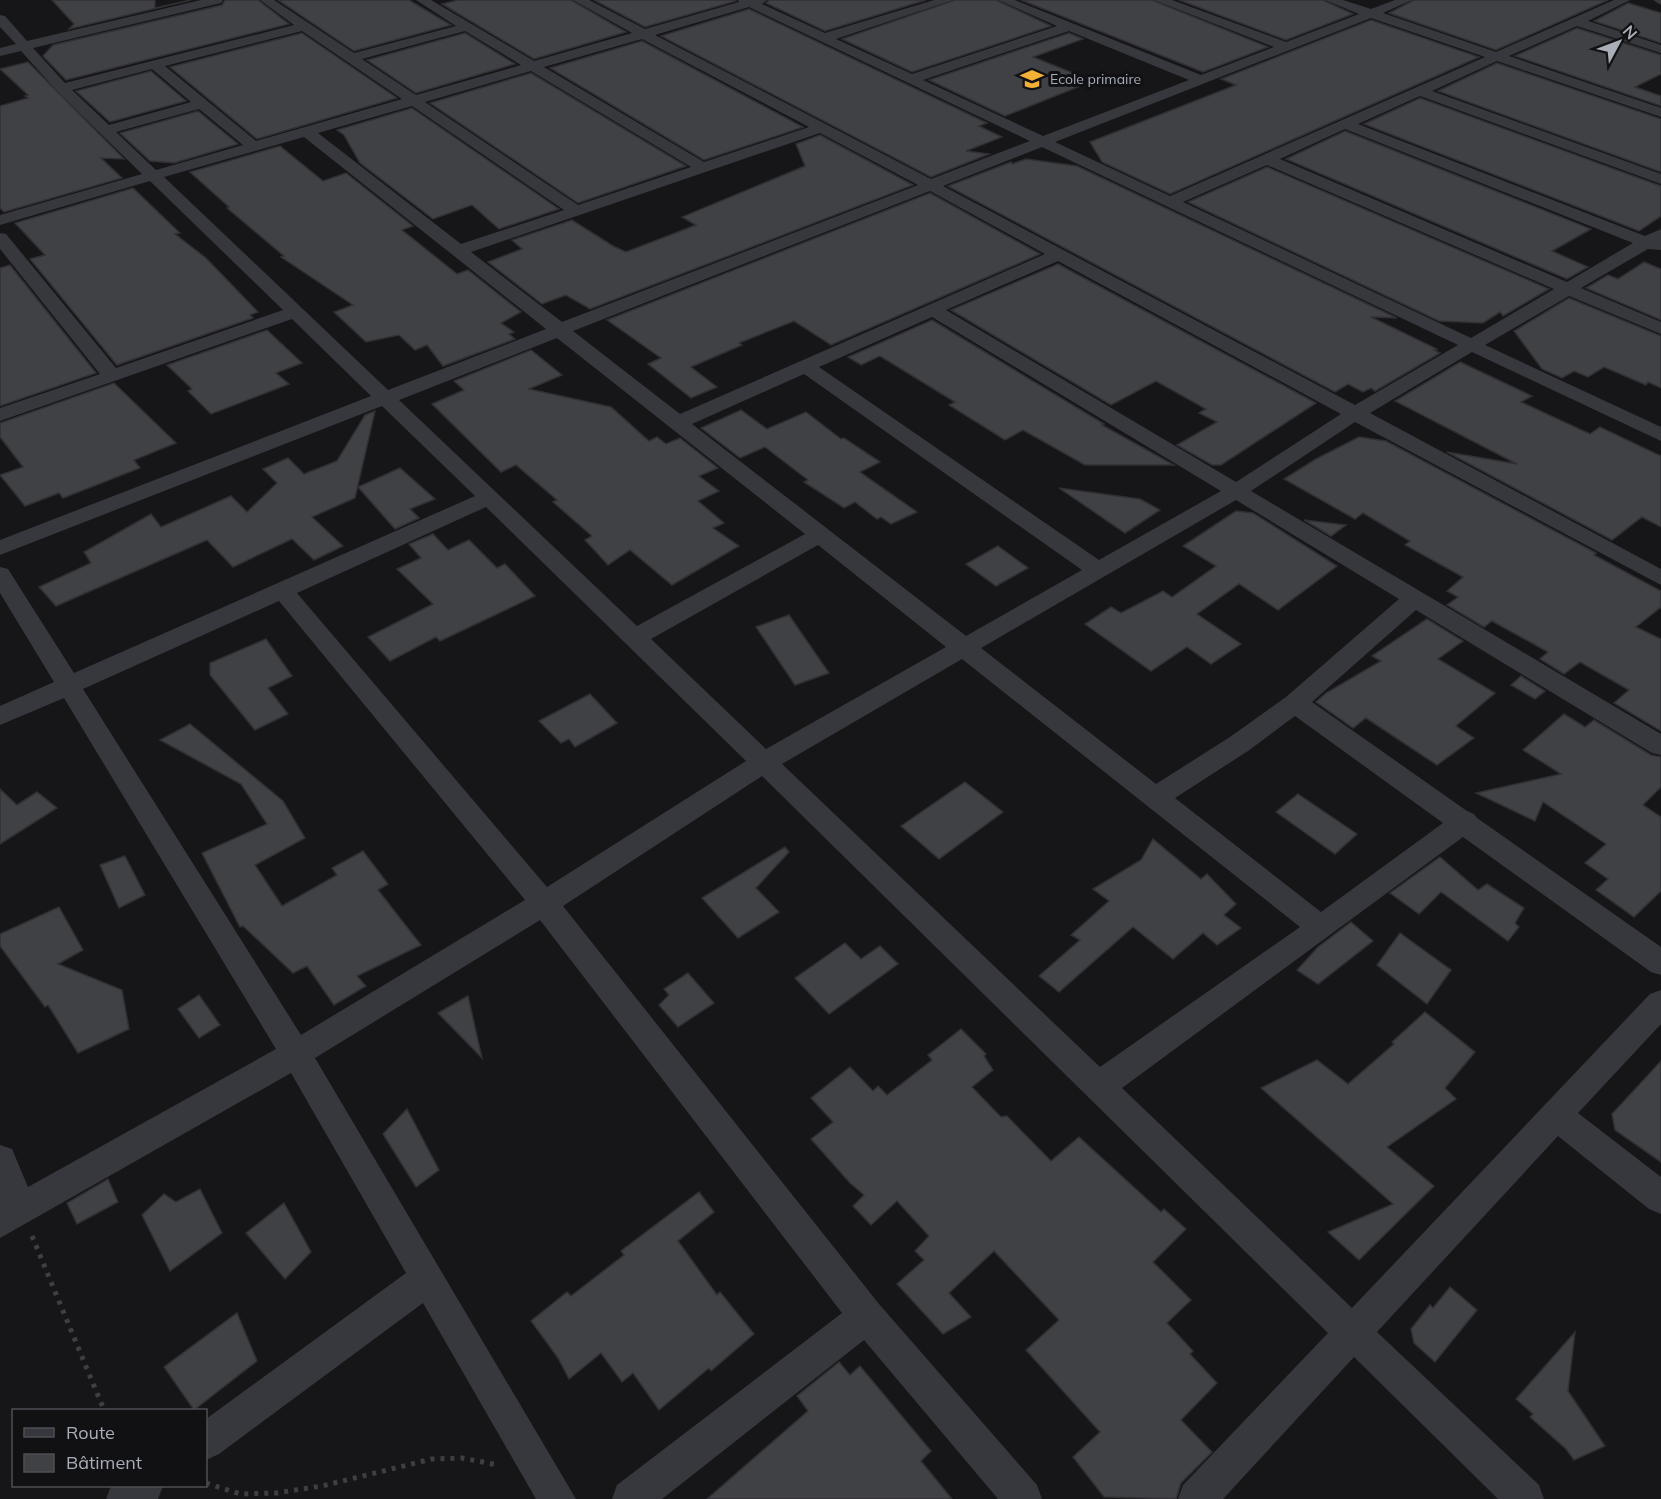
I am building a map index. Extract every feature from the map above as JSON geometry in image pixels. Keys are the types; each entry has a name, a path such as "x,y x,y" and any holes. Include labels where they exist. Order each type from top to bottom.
{"street":[{"path":"0,52 217,0"},
{"path":"266,0 576,211"},
{"path":"422,0 704,168"},
{"path":"579,0 930,185 1661,578"},
{"path":"824,38 947,0"},
{"path":"1004,0 1202,80"},
{"path":"1160,0 1287,46"},
{"path":"1331,0 1661,113"},
{"path":"0,548 1406,0"},
{"path":"1170,202 1624,0"},
{"path":"0,220 752,1 824,38 1661,435"},
{"path":"138,5 151,16"},
{"path":"0,19 62,88 764,762 1525,1499"},
{"path":"1575,21 1661,49"},
{"path":"62,88 305,26"},
{"path":"912,79 1071,26"},
{"path":"352,58 467,27"},
{"path":"155,65 253,146"},
{"path":"1420,91 1661,179"},
{"path":"106,130 200,104"},
{"path":"1345,124 1656,242"},
{"path":"458,251 821,128"},
{"path":"306,131 1321,928"},
{"path":"1267,159 1661,329"},
{"path":"0,238 112,376"},
{"path":"0,1160 10,1215 296,1054 544,903 764,762 1238,490 1354,414 1567,288 1656,242"},
{"path":"677,423 1059,254"},
{"path":"933,310 1238,490 1414,599 1661,746"},
{"path":"0,415 296,312"},
{"path":"805,366 1098,570"},
{"path":"0,716 489,498"},
{"path":"634,638 820,535"},
{"path":"0,574 296,1054 557,1499"},
{"path":"282,590 544,903 867,1316 1023,1499"},
{"path":"1156,797 1239,744 1295,703 1414,599"},
{"path":"1295,703 1465,821 1661,963"},
{"path":"1098,1087 1321,928 1465,821"},
{"path":"1197,1499 1661,1003"},
{"path":"1556,1115 1661,1198"},
{"path":"207,1440 427,1279"},
{"path":"631,1499 867,1316"}],"path":[{"path":"10,1215 104,1409"},
{"path":"207,1483 243,1494 291,1491 365,1476 424,1458 457,1456 506,1468"}],"building":[{"path":"52,0 155,0 155,8 191,0 69,29 74,24"},
{"path":"225,0 258,0 289,24 66,80 43,56 53,45 222,5"},
{"path":"278,0 409,0 451,25 354,51"},
{"path":"458,0 571,0 626,32 534,59 442,4"},
{"path":"594,0 736,0 736,1 645,27"},
{"path":"769,0 926,0 825,31 766,3"},
{"path":"955,0 996,0 1051,26 912,72 842,39"},
{"path":"1021,0 1152,0 1268,47 1203,72"},
{"path":"1179,0 1323,0 1353,14 1286,40"},
{"path":"1414,0 1608,0 1496,50 1389,13"},
{"path":"1628,3 1661,13 1661,43 1594,21"},
{"path":"749,9 987,123 979,126 1002,137 966,151 989,154 931,177 661,36"},
{"path":"1371,20 1479,57 1170,194 1102,162 1090,142 1236,85 1221,79"},
{"path":"1577,28 1661,55 1661,74 1635,87 1661,96 1661,106 1515,56"},
{"path":"302,33 397,98 257,139 170,67"},
{"path":"465,33 515,64 416,93 367,60"},
{"path":"1069,33 1083,39 1033,57 1093,81 1005,116 929,80"},
{"path":"642,41 803,127 704,160 550,68"},
{"path":"28,62 124,159 101,158 122,178 4,212 0,208 0,106 28,98 25,96 28,95 0,69"},
{"path":"1497,63 1661,119 1661,172 1438,91"},
{"path":"151,71 186,101 110,122 76,91"},
{"path":"531,73 686,166 578,203 430,103"},
{"path":"1420,98 1661,186 1661,216 1639,231 1364,124"},
{"path":"412,108 559,209 499,229 472,205 433,219 360,163 344,135 337,130"},
{"path":"198,111 238,144 174,163 150,161 120,133"},
{"path":"1345,131 1591,229 1552,251 1588,267 1567,279 1286,159"},
{"path":"820,135 913,185 590,309 566,295 542,304 488,262 522,249 512,240 572,220 626,252 696,225 682,217 805,166 796,144"},
{"path":"280,146 323,181 346,173 413,226 402,230 457,274 468,270 521,312 501,323 514,332 509,334 515,339 443,366 427,345 415,350 399,335 366,342 334,312 353,305 281,257 284,256 227,208 229,207 190,172"},
{"path":"1026,159 1077,166 1397,318 1371,317 1437,349 1434,350 1440,353 1375,391 1371,388 1363,392 1348,384 1335,392 948,186 1011,162 1012,164"},
{"path":"1267,167 1549,289 1503,316 1500,312 1483,323 1439,321 1188,202"},
{"path":"133,188 180,233 175,234 206,258 258,312 250,315 253,318 117,365 30,259 45,255 15,223"},
{"path":"930,193 1040,254 831,345 794,321 739,343 742,345 691,367 717,387 691,398 648,364 661,358 607,320"},
{"path":"1644,262 1661,269 1661,320 1586,288 1608,275 1618,279"},
{"path":"1058,264 1316,403 1221,465 1212,465 1177,445 1217,422 1199,413 1206,409 1156,381 1111,405 951,310"},
{"path":"10,265 96,373 0,406 0,268"},
{"path":"1569,298 1661,336 1661,388 1648,382 1646,385 1604,367 1588,377 1574,371 1562,378 1542,369 1514,331"},
{"path":"932,320 1104,424 1102,425 1174,465 1085,465 1023,430 1005,440 949,405 955,402 880,356 861,365 848,357"},
{"path":"267,330 302,363 276,373 289,384 211,414 188,391 192,389 167,365"},
{"path":"531,350 562,375 529,389 611,407 649,441 657,437 666,444 680,438 718,468 699,476 719,491 698,501 724,523 713,528 739,546 672,585 630,550 608,565 585,540 592,536 553,502 557,500 516,465 501,472 432,404 464,390 454,381"},
{"path":"1460,362 1532,396 1521,402 1590,434 1600,427 1661,456 1661,527 1642,517 1612,540 1447,452 1517,464 1395,401"},
{"path":"114,383 176,443 134,460 140,468 63,498 59,493 25,506 0,475 23,467 0,437 0,423"},
{"path":"741,410 767,429 806,412 841,439 844,438 880,462 860,472 917,512 891,524 881,517 877,519 855,502 844,508 804,482 808,480 765,447 740,458 701,428"},
{"path":"375,411 355,498 312,517 343,546 314,560 292,539 233,567 207,540 56,606 39,587 91,563 84,552 151,514 161,527 231,496 247,512 277,483 263,469 288,458 304,474 337,461 365,415"},
{"path":"1359,437 1386,441 1596,553 1594,555 1661,591 1661,607 1636,627 1661,639 1661,731 1614,703 1629,690 1580,662 1564,674 1540,659 1548,652 1492,621 1484,627 1447,605 1458,597 1447,591 1463,577 1405,545 1410,541 1363,513 1355,519 1284,479 1316,459"},
{"path":"400,468 435,499 410,509 419,518 395,529 358,487"},
{"path":"1059,488 1140,499 1160,510 1125,533"},
{"path":"1236,511 1253,513 1337,566 1278,610 1239,584 1197,614 1241,644 1211,664 1187,647 1151,671 1085,624 1111,607 1121,613 1163,591 1172,597 1216,566 1183,546"},
{"path":"1304,520 1346,525 1331,536"},
{"path":"433,534 448,550 469,540 497,568 505,564 535,596 440,641 436,637 390,661 368,637 433,604 397,569 421,558 409,544"},
{"path":"998,546 1028,568 996,586 966,564"},
{"path":"789,615 829,673 795,685 756,627"},
{"path":"1427,619 1463,641 1438,659 1495,693 1456,726 1474,738 1437,765 1366,718 1353,728 1316,702 1326,693 1381,661 1372,656"},
{"path":"266,639 292,676 268,688 288,714 255,730 210,675 210,663"},
{"path":"1521,676 1545,691 1535,699 1511,685"},
{"path":"590,694 617,723 575,747 569,739 561,743 539,721"},
{"path":"1564,714 1585,727 1594,720 1651,755 1661,757 1661,787 1643,805 1661,817 1661,891 1634,917 1596,890 1608,879 1585,863 1606,844 1543,802 1535,821 1476,793 1561,774 1523,750"},
{"path":"190,724 283,801 305,838 255,865 282,906 337,875 332,868 363,851 388,884 378,890 421,945 357,976 366,986 334,1005 307,966 293,973 243,926 240,927 202,853 267,824 241,784 160,740"},
{"path":"965,782 1003,812 939,859 901,826"},
{"path":"0,789 17,805 37,792 57,808 0,844"},
{"path":"1298,794 1357,834 1335,854 1276,812"},
{"path":"1153,839 1201,879 1207,874 1236,904 1224,915 1241,928 1217,945 1203,933 1173,959 1133,927 1059,992 1039,976 1080,940 1071,935 1109,901 1093,889 1141,860"},
{"path":"785,847 789,852 756,888 779,912 738,938 702,898"},
{"path":"125,856 145,895 119,908 100,865"},
{"path":"1440,857 1478,890 1487,884 1524,908 1515,923 1519,927 1508,941 1441,892 1419,914 1390,893"},
{"path":"59,907 83,950 58,964 122,990 129,1029 78,1053 48,1005 45,1007 0,946 0,934"},
{"path":"1351,922 1373,941 1318,984 1297,970 1318,947"},
{"path":"1400,933 1451,970 1427,1004 1377,965"},
{"path":"845,943 861,959 880,946 898,964 829,1014 795,978"},
{"path":"688,973 714,1003 678,1027 659,1005 669,995 664,989"},
{"path":"199,995 220,1025 199,1038 178,1009"},
{"path":"468,996 482,1058 438,1013"},
{"path":"1425,1012 1475,1052 1445,1088 1456,1099 1387,1147 1434,1186 1359,1260 1328,1232 1393,1204 1261,1088 1317,1060 1348,1084 1394,1044 1392,1042"},
{"path":"961,1029 986,1054 984,1056 993,1070 972,1087 1001,1117 1007,1116 1051,1161 1079,1137 1161,1212 1164,1209 1186,1229 1153,1262 1191,1300 1167,1323 1193,1351 1190,1354 1217,1383 1181,1420 1212,1452 1181,1483 1176,1499 1104,1497 1073,1457 1100,1432 1026,1350 1059,1320 994,1251 949,1293 971,1317 943,1334 897,1284 924,1260 915,1251 929,1236 897,1201 871,1225 853,1206 864,1195 850,1183 811,1139 833,1122 811,1098 850,1067 873,1091 878,1086 887,1095 932,1060 928,1055"},
{"path":"1661,1061 1661,1162 1615,1130 1612,1114"},
{"path":"407,1109 439,1170 416,1187 383,1134"},
{"path":"108,1179 118,1202 77,1224 67,1203"},
{"path":"200,1189 222,1233 170,1271 142,1215 164,1194 176,1202"},
{"path":"699,1192 714,1212 678,1241 717,1295 720,1292 754,1334 711,1371 709,1368 659,1410 633,1373 622,1382 601,1353 569,1379 558,1358 531,1321 567,1292 571,1296 624,1255 621,1251"},
{"path":"284,1203 311,1252 285,1279 246,1233"},
{"path":"1450,1287 1477,1310 1435,1362 1414,1343 1411,1329 1430,1305 1433,1308"},
{"path":"237,1313 257,1361 195,1409 164,1367"},
{"path":"1575,1332 1568,1391 1605,1446 1574,1460 1566,1449 1530,1417 1533,1414 1516,1399"},
{"path":"839,1362 850,1375 860,1366 931,1451 921,1461 952,1499 707,1499 808,1411 797,1396"}],"place":[{"name":"Ecole primaire","path":"1032,79"}]}
